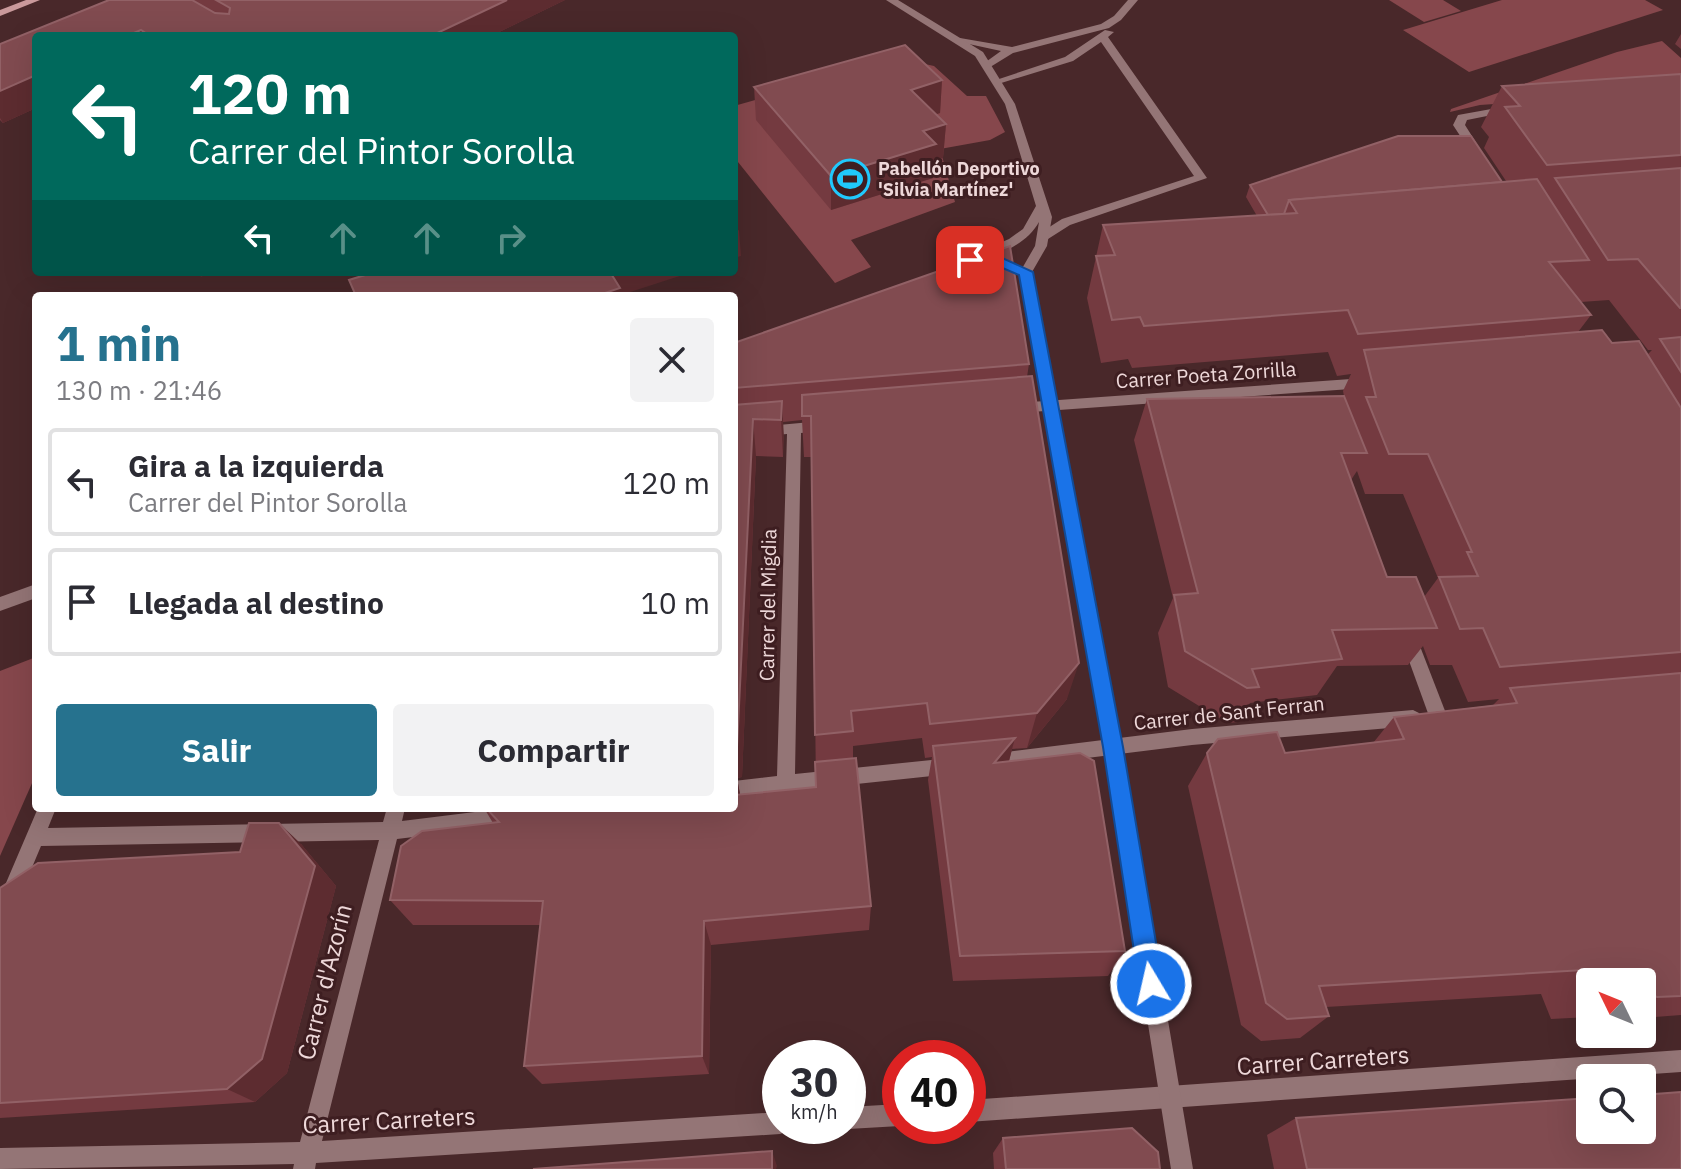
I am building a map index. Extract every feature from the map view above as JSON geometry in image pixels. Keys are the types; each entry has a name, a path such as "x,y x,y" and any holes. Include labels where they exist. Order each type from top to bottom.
{"main road":[{"path":"0,13 35,0"}],"street":[{"path":"891,0 979,54 998,81 1022,135 1046,217 1044,236"},
{"path":"998,81 1069,59 1104,33 1133,0"},
{"path":"960,41 1008,49 1104,33"},
{"path":"1013,267 1044,236 1066,222 1201,178 1104,33"},
{"path":"987,66 1008,49"},
{"path":"1486,166 1459,125 1462,117 1478,112 1525,108"},
{"path":"933,274 1013,242 1028,231 1041,208"},
{"path":"970,260 1013,267"},
{"path":"1013,267 1049,406 1113,747 1182,1169"},
{"name":"Carrer Poeta Zorrilla","path":"1006,409 1318,395 1376,382"},
{"path":"738,434 839,424"},
{"name":"Carrer del Migdia","path":"786,783 794,429"},
{"path":"0,604 32,592"},
{"name":"Carrer de Sant Ferran","path":"738,789 1113,747 1445,715 1404,626"},
{"path":"0,920 45,812"},
{"name":"Carrer d'Azorín","path":"306,1161 395,812"},
{"path":"34,837 390,831 534,814"},
{"name":"Carrer Carreters","path":"986,1110 1681,1061"},
{"name":"Carrer Carreters","path":"0,1159 306,1161 762,1124"}],"shaded area":[{"path":"1389,0 1443,0 1461,11 1424,22"},
{"path":"1502,0 1645,0 1663,10 1469,72 1403,30"},
{"path":"1662,41 1681,58 1681,91 1480,105 1450,112 1451,109 1617,52"},
{"name":"Pabellón Deportivo 'Silvia Martínez'","path":"902,59 934,66 967,96 986,96 1005,132 990,140 940,149 955,202 851,240 871,267 835,283 738,162 738,105"},
{"path":"32,659 32,783 0,856 0,671"}],"building":[{"path":"109,0 192,0 215,13 229,14 230,8 216,0 507,0 439,32 32,32 32,77 0,91 0,44"},
{"path":"905,45 942,80 911,90 946,124 923,131 936,144 831,176 754,87"},
{"path":"1681,74 1681,155 1547,165 1505,107 1520,106 1502,86"},
{"path":"1398,136 1471,136 1502,182 1289,200 1284,214 1268,215 1250,185"},
{"path":"1681,168 1680,308 1638,259 1608,260 1555,178"},
{"path":"1537,179 1589,260 1549,262 1591,315 1358,334 1348,310 1144,326 1140,317 1112,320 1096,256 1115,255 1103,225 1297,213 1289,200"},
{"path":"1010,246 1029,364 738,388 738,342"},
{"path":"362,276 612,276 620,288 608,292 354,292 349,280"},
{"path":"1602,330 1612,343 1639,341 1681,408 1681,652 1500,667 1483,628 1460,629 1439,577 1478,576 1467,552 1472,552 1428,454 1389,454 1366,397 1376,397 1364,350"},
{"path":"1681,337 1681,372 1660,339"},
{"path":"1032,376 1079,663 1037,713 930,724 927,703 851,711 853,731 815,735 811,416 802,416 802,395"},
{"path":"1344,396 1367,453 1341,453 1387,577 1416,577 1437,628 1332,630 1342,659 1252,669 1259,687 1247,688 1185,651 1174,595 1198,593 1147,399"},
{"path":"782,401 781,420 753,419 738,726 738,405"},
{"path":"1681,673 1681,996 1656,996 1656,968 1576,968 1576,970 1319,986 1329,1016 1287,1019 1266,1003 1207,753 1218,739 1277,732 1285,753 1404,739 1394,717 1517,703 1510,688"},
{"path":"1015,738 994,763 1080,753 1094,761 1125,951 960,956 933,746"},
{"path":"856,758 871,906 704,921 702,1056 524,1066 543,901 390,900 401,846 422,831 499,822 490,812 738,812 738,795 816,787 815,762"},
{"path":"249,823 279,823 315,866 262,1059 227,1089 0,1103 0,888 38,863 240,852"},
{"path":"1681,1092 1681,1169 1307,1169 1296,1118 1576,1099 1576,1144 1656,1144 1656,1094"},
{"path":"1132,1128 1158,1152 1160,1169 1006,1169 1003,1138"},
{"path":"772,1151 772,1169 533,1169"}],"place":[{"name":"Pabellón Deportivo 'Silvia Martínez'","path":"850,179"}],"route":[{"path":"970,260 1000,262 1026,272 1113,747 1151,984"}]}
